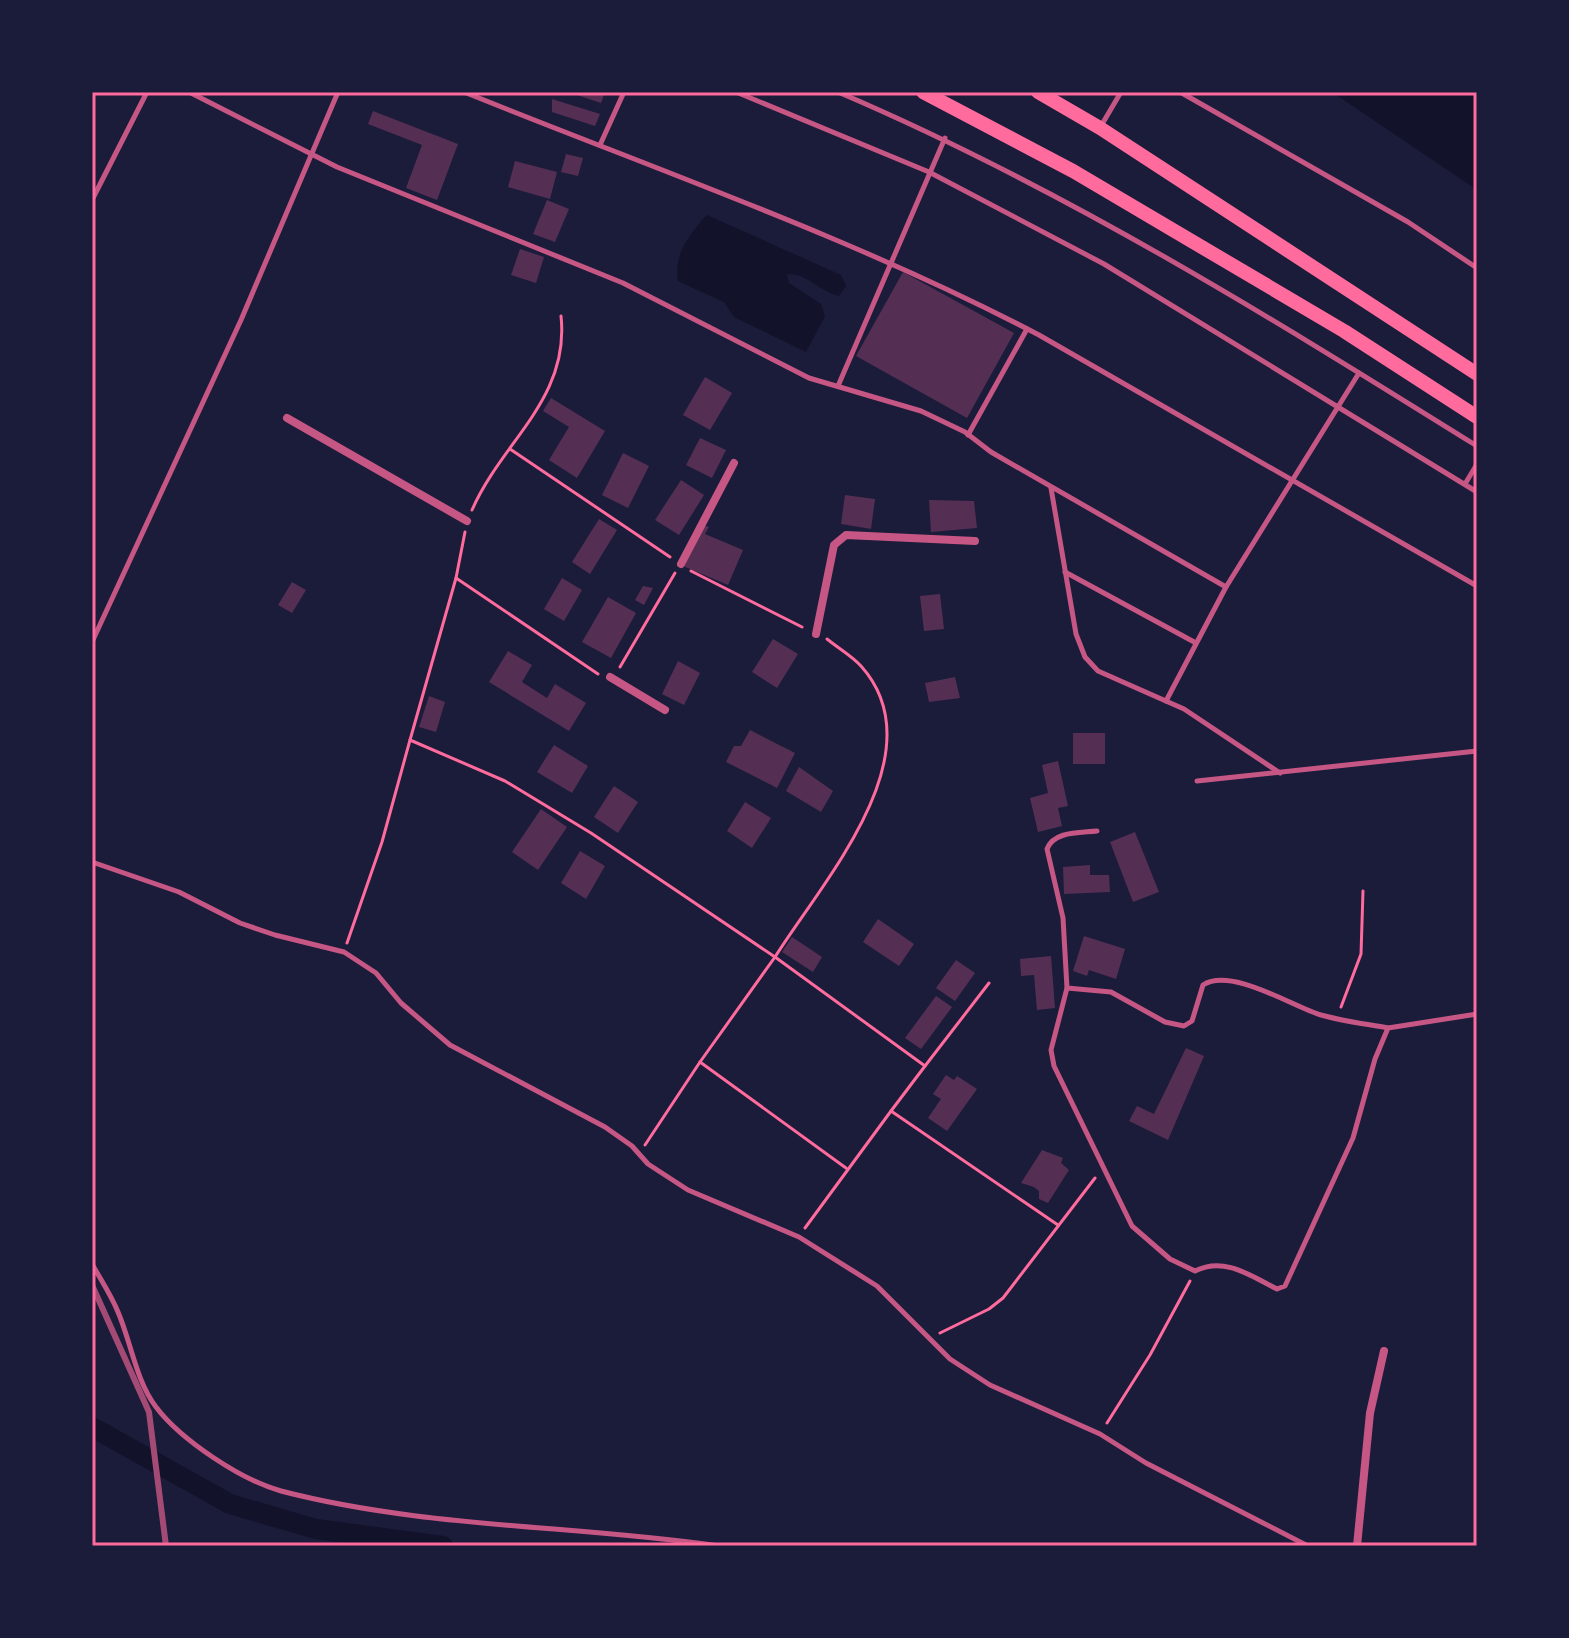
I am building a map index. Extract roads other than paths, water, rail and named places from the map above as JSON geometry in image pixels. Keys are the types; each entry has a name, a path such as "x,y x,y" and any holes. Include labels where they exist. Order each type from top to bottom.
{"main road":[{"path":"923,92 1073,171 1344,331 1477,417"},
{"path":"1038,92 1100,128 1477,374"}],"street":[{"path":"287,418 467,521"},
{"path":"681,564 734,463"},
{"path":"816,634 834,545 838,539 846,535 975,541"},
{"path":"610,677 665,710"},
{"path":"1357,1546 1370,1413 1384,1351"}],"lane":[{"path":"92,200 147,92"},
{"path":"189,92 363,178 576,262 809,378 921,411 968,435 1051,487 1226,587"},
{"path":"92,642 241,320 338,92"},
{"path":"464,92 889,261 1027,329 1477,586"},
{"path":"600,145 624,92"},
{"path":"736,92 929,172 1104,264 1477,492"},
{"path":"838,92 945,138 1084,210 1477,446"},
{"path":"1100,128 1121,92"},
{"path":"1180,92 1408,222 1477,268"},
{"path":"838,386 889,261 945,138"},
{"path":"968,435 1027,329"},
{"path":"1166,701 1226,587 1290,479 1359,373"},
{"path":"1465,484 1477,464"},
{"path":"1051,487 1076,634 1085,657 1098,671 1166,701 1280,773"},
{"path":"1065,572 1196,643"},
{"path":"1197,781 1477,751"},
{"path":"1097,831 1058,836 1050,841 1047,849 1063,918 1067,988 1051,1050 1054,1066 1132,1226 1170,1259 1195,1271 1217,1265 1232,1267 1277,1289 1288,1280 1353,1138 1375,1059 1388,1028"},
{"path":"92,862 179,892 240,923 344,952 376,973 401,1003 450,1045 605,1127 657,1171 688,1190 799,1237 877,1286 950,1359 990,1385 1100,1434 1199,1491 1308,1546"},
{"path":"1067,988 1111,992 1165,1022 1184,1026 1192,1021 1203,985 1216,981 1238,982 1322,1015 1388,1028 1477,1014"},
{"path":"92,1264 117,1309 148,1394 157,1409 223,1464 251,1480 280,1490 375,1509 480,1522 643,1535 719,1546"}],"waterway":[{"path":"92,1427 230,1504 316,1529 443,1546"}],"railway":[{"path":"92,1285 149,1412 166,1546"}]}
